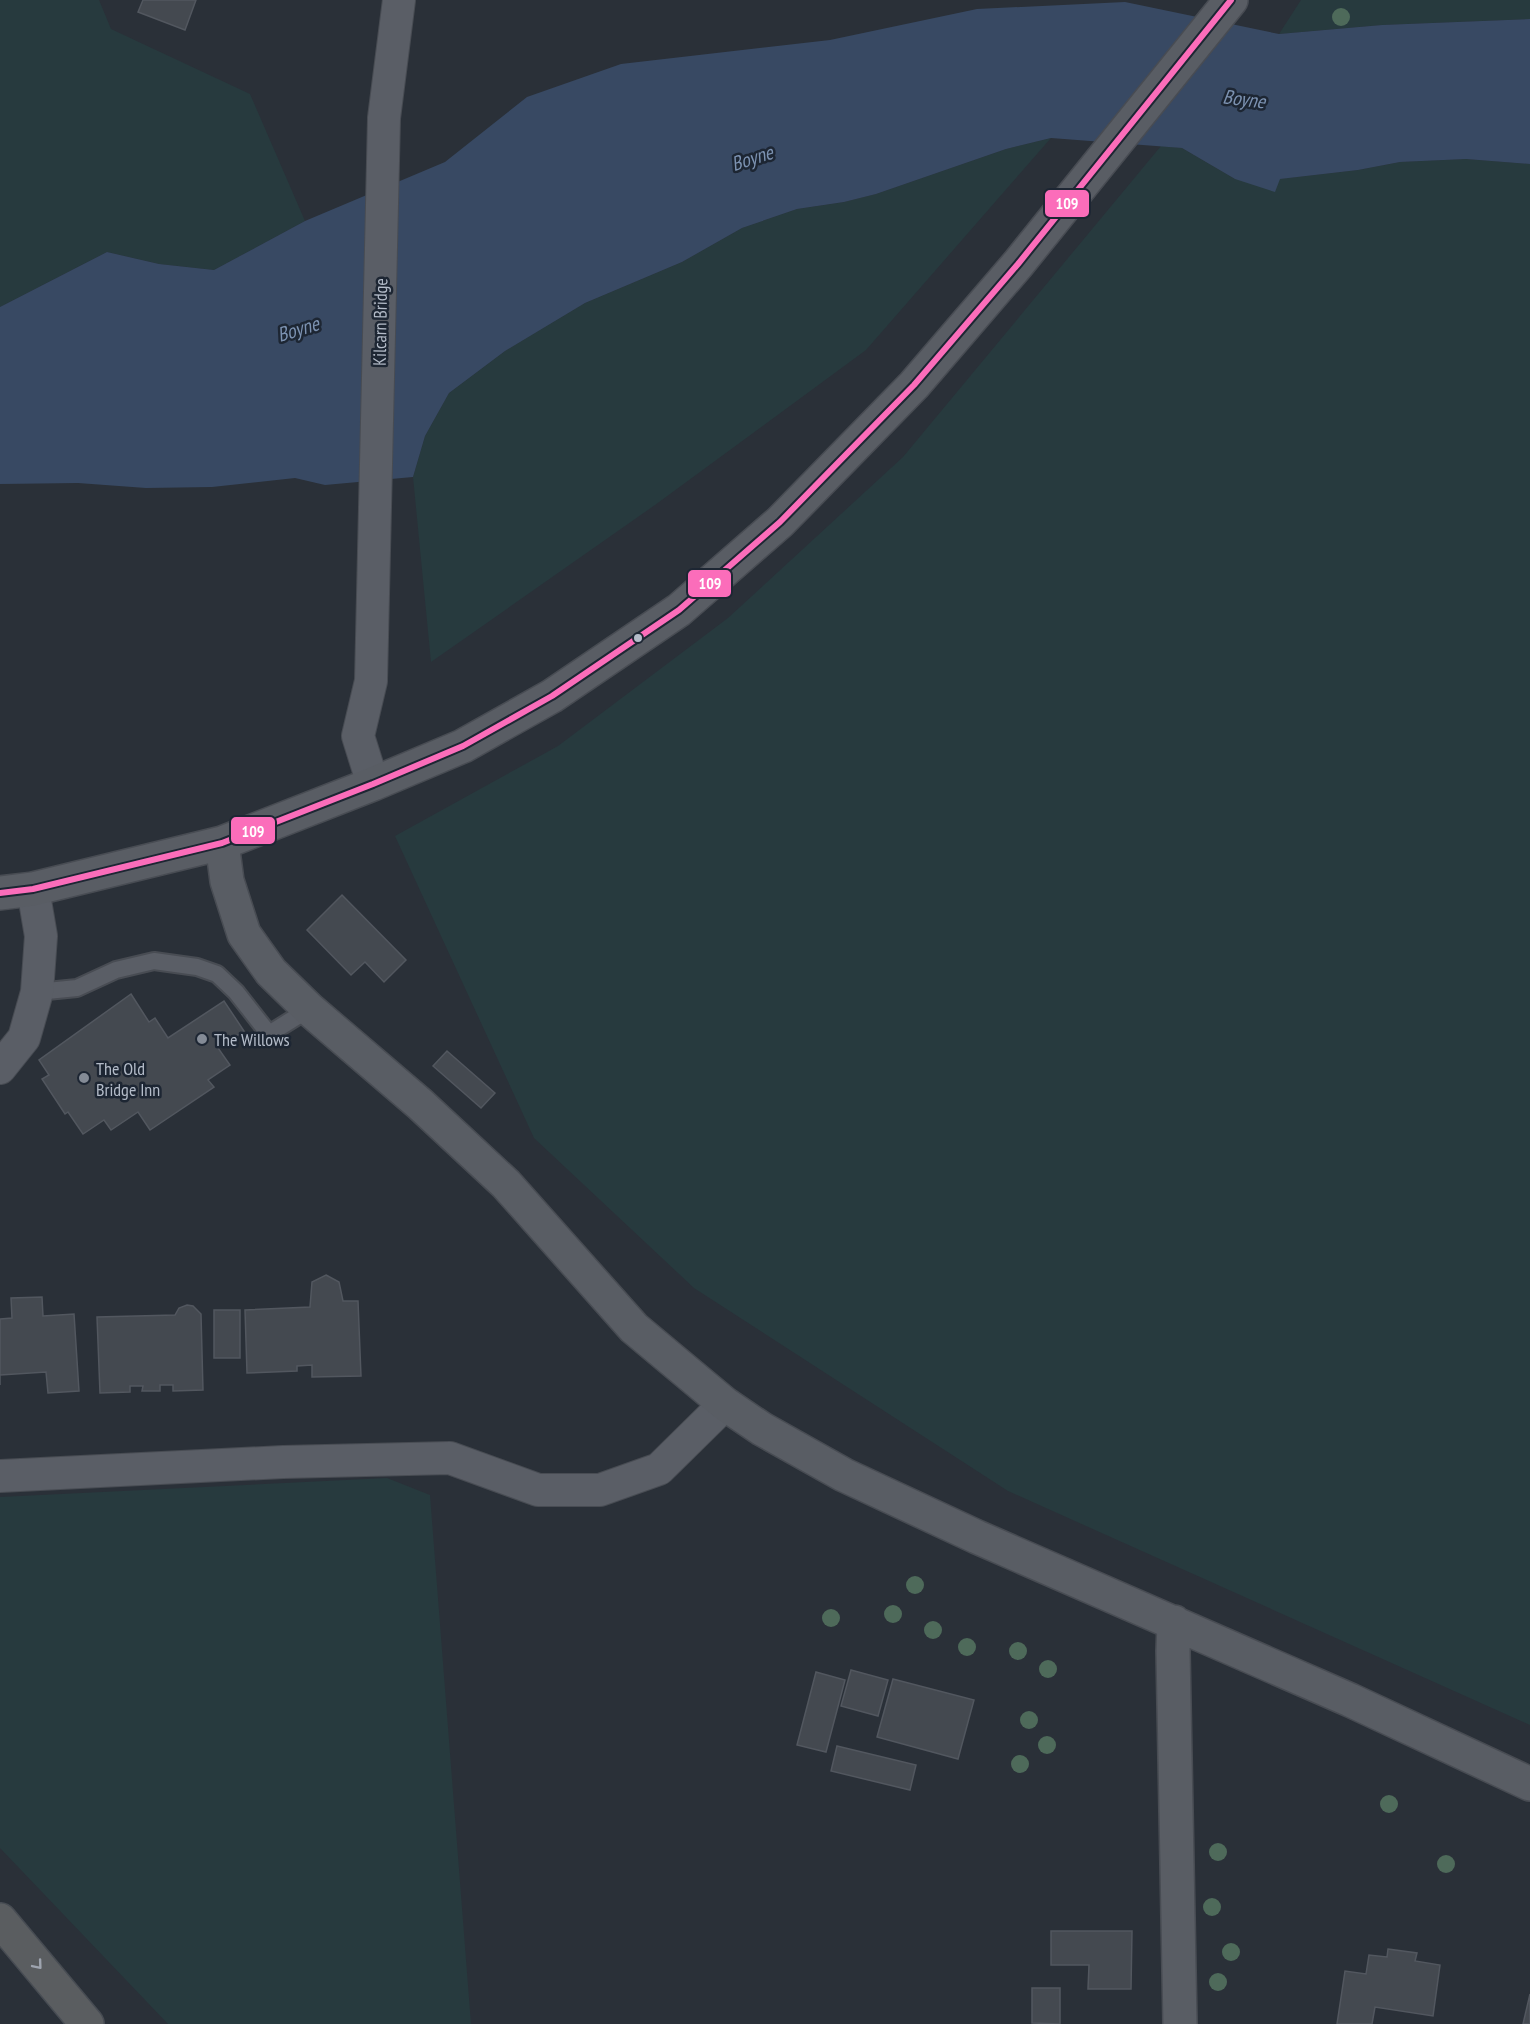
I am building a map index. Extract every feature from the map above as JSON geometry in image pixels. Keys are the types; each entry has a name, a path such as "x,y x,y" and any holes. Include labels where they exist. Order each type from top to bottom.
{"highway":[{"path":"0,1920 87,2024"}],"street":[{"name":"Kilcarn Bridge","path":"373,784 358,736 371,681 384,138 399,0"},
{"path":"0,893 33,889 222,843 373,784 463,746 552,696 679,610 780,522 914,385 1018,264 1231,0"},
{"path":"222,843 227,881 244,934 271,972 309,1009 420,1104 506,1184 634,1328 725,1404 762,1429 844,1475 977,1537 1174,1622 1530,1784"},
{"path":"0,1068 24,1038 37,992 41,936 33,889"},
{"path":"0,1476 283,1462 450,1458 538,1490 600,1490 659,1469 725,1404"},
{"path":"1174,1622 1180,2024"}],"lane":[{"path":"37,992 77,988 116,970 154,961 197,967 217,974 236,992 269,1034 309,1009"}],"green space":[{"path":"0,0 99,0 111,29 250,94 305,221 214,270 159,264 107,252 0,307"},
{"path":"1301,0 1530,0 1530,19 1382,25 1279,34"},
{"path":"1051,138 866,350 655,505 431,662 413,477 425,436 449,393 505,351 585,303 682,262 742,228 797,209 844,202 876,194 1006,149"},
{"path":"1161,146 1182,148 1235,179 1279,179 1358,170 1400,162 1466,159 1530,164 1530,1725 1008,1491 694,1288 534,1138 395,836 558,746 728,618 903,457"},
{"path":"387,1478 430,1495 471,2024 168,2024 0,1848 0,1497"}],"water":[{"name":"Boyne","path":"1125,2 1279,34 1382,25 1530,19 1530,164 1466,159 1400,162 1358,170 1280,179 1275,192 1235,179 1182,148 1051,138 1006,149 876,194 844,202 797,209 742,228 682,262 585,303 505,351 449,393 425,436 413,477 325,485 295,478 212,487 146,488 78,483 0,484 0,307 107,252 159,264 214,270 305,221 445,162 527,97 621,64 830,40 977,9"}],"building":[{"path":"143,0 196,0 185,30 138,12"},
{"path":"342,895 406,960 384,982 365,962 351,975 307,930"},
{"path":"131,994 149,1022 155,1018 168,1038 224,1001 244,1031 218,1048 230,1065 208,1080 214,1087 150,1130 138,1112 111,1130 104,1120 83,1134 68,1112 65,1114 42,1079 49,1075 39,1060"},
{"path":"447,1051 495,1093 481,1108 433,1066"},
{"path":"326,1275 339,1282 343,1301 358,1301 361,1376 312,1377 312,1365 297,1366 297,1371 247,1373 245,1310 310,1307 312,1282"},
{"path":"42,1297 43,1316 74,1314 79,1391 48,1393 46,1372 0,1375 0,1319 12,1318 11,1298"},
{"path":"187,1305 193,1306 201,1314 203,1390 173,1391 173,1385 160,1385 160,1391 142,1391 143,1386 130,1386 130,1392 100,1393 97,1317 175,1315 179,1308"},
{"path":"214,1310 240,1310 240,1358 214,1358"},
{"path":"851,1670 888,1680 878,1716 841,1706"},
{"path":"816,1672 845,1680 826,1752 797,1745"},
{"path":"893,1679 974,1700 958,1759 877,1737"},
{"path":"837,1746 916,1765 910,1790 831,1771"},
{"path":"1051,1931 1132,1931 1131,1989 1088,1989 1089,1965 1051,1965"},
{"path":"1388,1949 1417,1953 1415,1961 1440,1965 1433,2016 1375,2007 1372,2024 1337,2024 1345,1971 1366,1974 1369,1955 1387,1957"},
{"path":"1032,1988 1060,1988 1060,2024 1032,2023"},
{"path":"1530,1994 1530,2024 1523,2024"}],"transit line":[{"name":"109","path":"0,893 33,889 222,843 373,784 463,746 552,696 679,610 780,522 914,385 1018,264 1231,0"}],"place":[{"name":"The Willows","path":"202,1039"},
{"name":"The Old Bridge Inn","path":"84,1078"}]}
